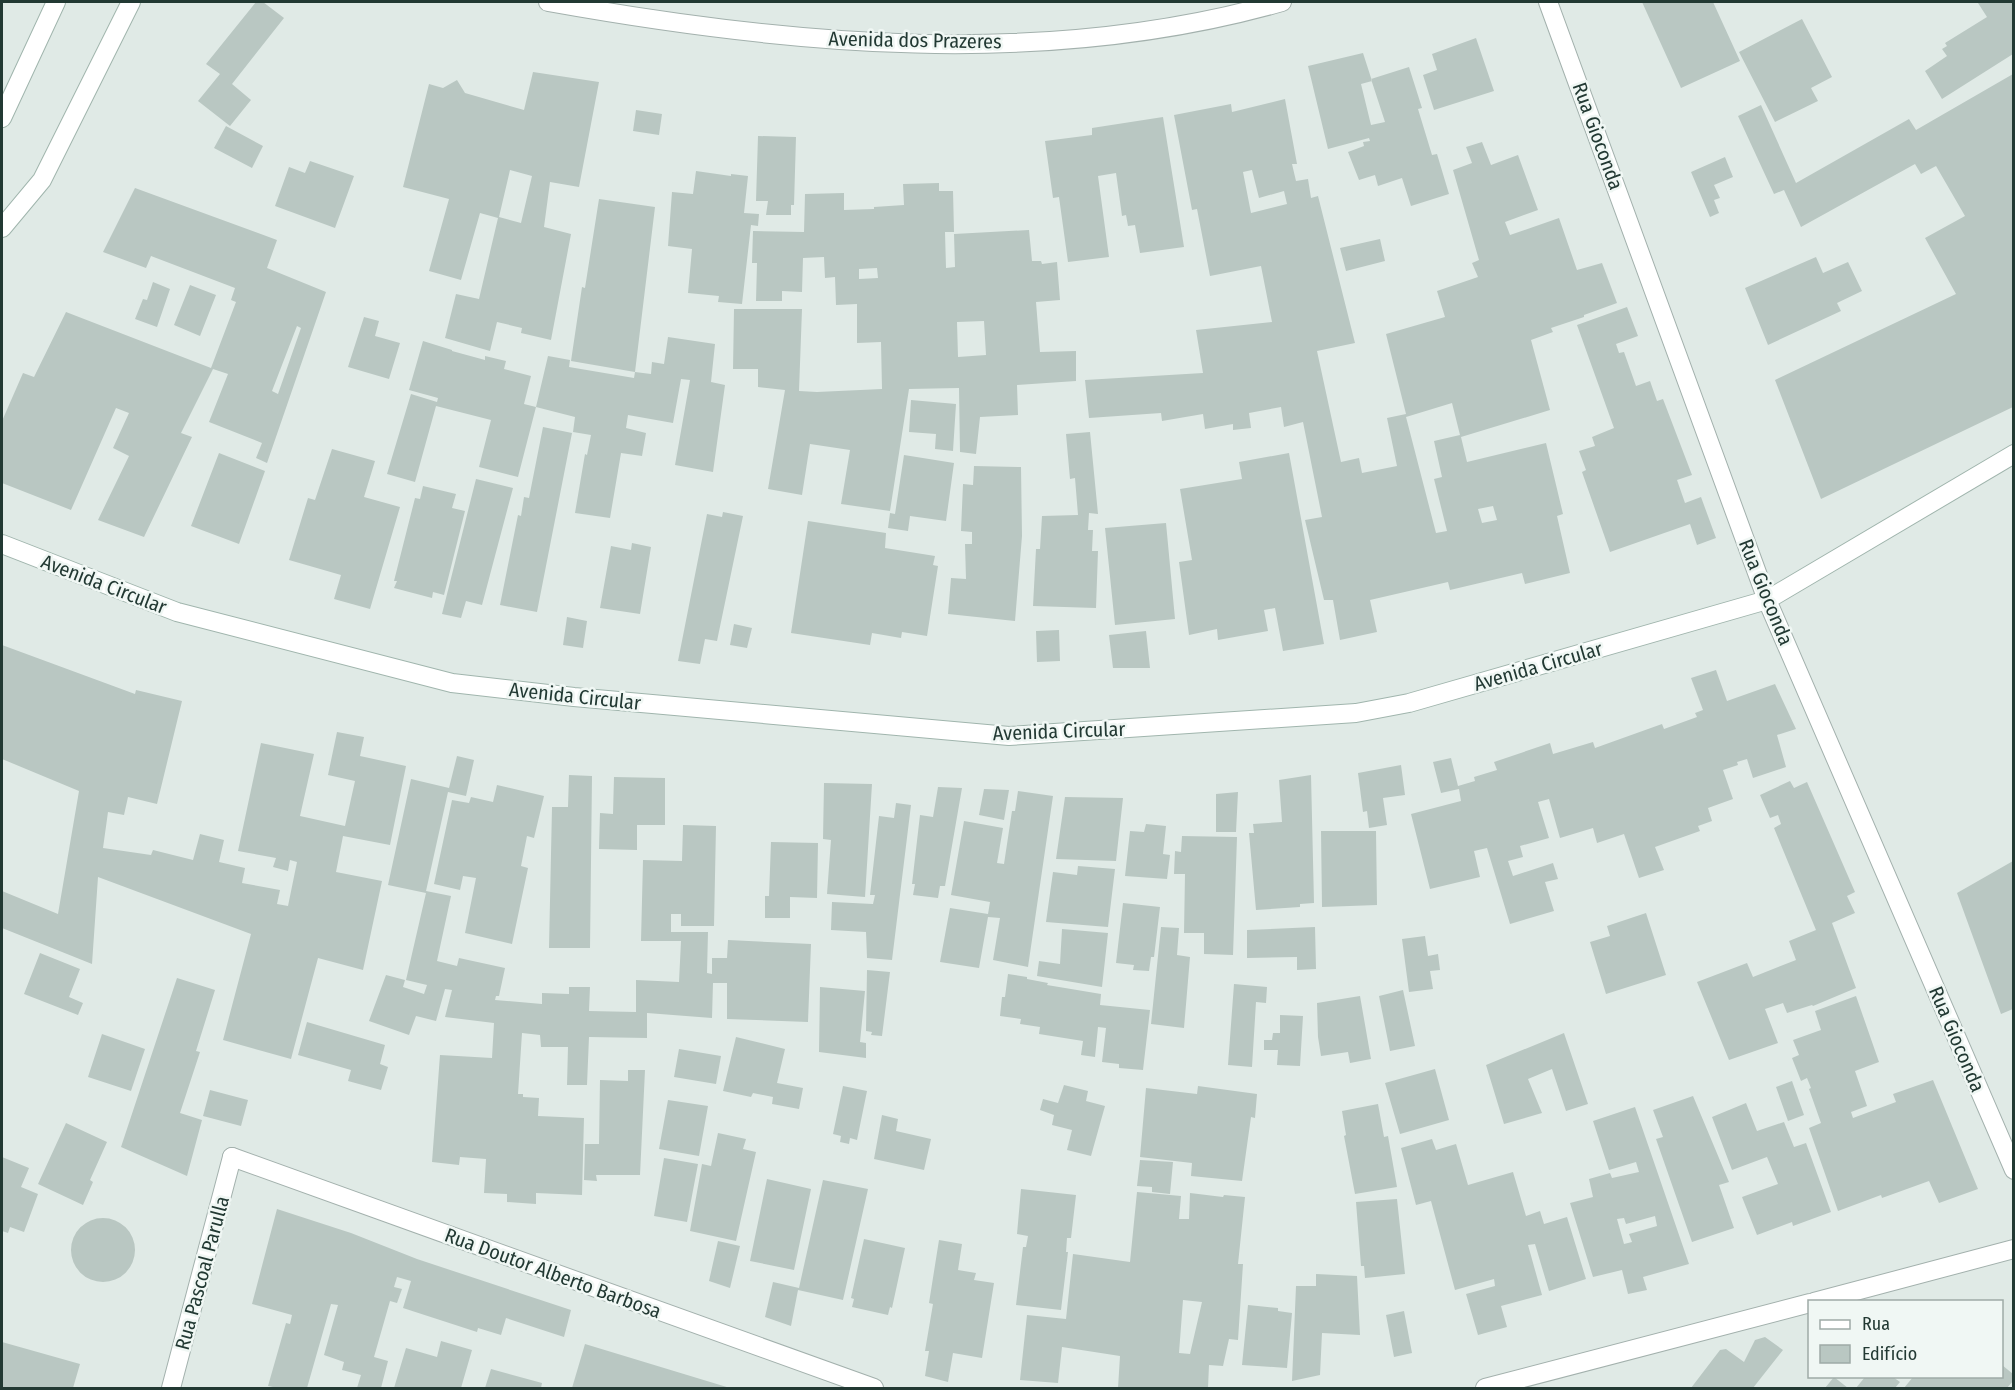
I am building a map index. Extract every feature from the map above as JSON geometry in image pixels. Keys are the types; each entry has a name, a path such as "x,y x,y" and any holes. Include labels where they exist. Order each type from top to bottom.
{"street":[{"path":"2,118 56,2"},
{"path":"2,228 42,180 131,2"},
{"name":"Avenida dos Prazeres","path":"548,2 642,18 780,35 850,41 1013,43 1108,36 1254,10 1282,2"},
{"name":"Rua Gioconda","path":"1548,2 1767,600 2013,1170"},
{"name":"Avenida Circular","path":"2,544 177,612 452,683 574,697 1009,736 1356,713 1409,704 1767,600 2013,453"},
{"name":"Rua Pascoal Parulla","path":"171,1389 232,1157"},
{"name":"Rua Doutor Alberto Barbosa","path":"232,1157 874,1389"},
{"path":"1820,1300 2013,1249"},
{"path":"1485,1389 1808,1303"}],"building":[{"path":"256,2 263,2 284,18 232,84 251,100 230,126 198,101 220,74 206,64"},
{"path":"1642,2 1713,2 1740,61 1681,88"},
{"path":"2013,2 2013,54 1942,99 1925,71 1947,56 1942,49 1947,46 1945,43 1987,17 1978,3"},
{"path":"1802,19 1832,77 1811,88 1818,101 1775,122 1739,52"},
{"path":"1476,38 1494,91 1434,110 1423,75 1437,70 1432,54"},
{"path":"1363,53 1371,79 1409,67 1422,108 1418,109 1432,155 1437,154 1449,194 1411,206 1402,178 1378,186 1375,175 1359,180 1348,152 1364,146 1363,142 1370,141 1369,138 1328,149 1308,66","holes":["1372,81 1385,122 1371,125 1361,84"]},
{"path":"533,72 599,82 579,187 550,182 544,227 571,234 551,340 521,333 522,328 497,322 490,351 445,338 456,294 479,299 498,218 480,213 461,280 429,271 449,199 403,187 429,84 443,88 457,80 465,93 524,110","holes":["510,170 532,176 521,223 499,217"]},
{"path":"2013,74 2013,407 1821,499 1775,380 1956,294 1925,238 1965,216 1936,166 1921,174 1915,164 1801,227 1784,190 1774,194 1738,116 1761,105 1796,183 1909,119 1916,130"},
{"path":"1285,99 1297,164 1292,164 1296,181 1308,179 1311,198 1318,196 1355,343 1317,351 1341,462 1359,458 1362,473 1397,466 1387,418 1406,414 1386,334 1445,317 1437,291 1478,277 1472,263 1479,260 1453,170 1472,163 1466,147 1482,142 1491,165 1518,155 1538,210 1505,222 1510,235 1559,218 1577,270 1602,263 1617,303 1551,328 1553,332 1531,340 1550,410 1461,437 1467,462 1546,443 1563,514 1557,516 1570,573 1525,584 1522,573 1450,590 1448,582 1370,600 1377,632 1340,640 1333,600 1324,600 1305,520 1322,517 1303,422 1284,427 1281,407 1249,413 1251,428 1233,430 1233,424 1205,429 1203,414 1162,421 1161,413 1089,418 1085,380 1203,373 1196,330 1272,322 1261,266 1210,276 1197,209 1192,210 1174,115 1231,104 1232,112","holes":["1252,170 1259,198 1284,191 1287,204 1251,213 1243,172","1452,403 1460,435 1434,441 1442,477 1434,479 1447,531 1436,533 1406,417","1493,506 1497,520 1482,523 1478,509"]},
{"path":"636,110 662,114 659,135 633,131"},
{"path":"1163,117 1184,247 1140,253 1135,225 1128,226 1126,215 1122,216 1116,173 1098,176 1109,257 1068,262 1059,197 1053,198 1045,141 1092,135 1092,128"},
{"path":"226,126 263,146 252,168 214,148"},
{"path":"758,136 796,137 794,205 791,205 791,215 766,215 768,201 756,201"},
{"path":"1725,157 1733,177 1714,185 1720,198 1714,200 1719,213 1710,217 1691,172"},
{"path":"310,161 354,176 335,228 275,206 289,167 305,173"},
{"path":"696,171 748,176 744,213 759,214 758,226 751,225 742,304 718,302 719,296 688,293 692,249 668,246 672,192 693,194"},
{"path":"939,183 939,191 953,191 954,232 945,232 946,268 955,267 954,234 1029,230 1032,261 1041,261 1042,264 1057,262 1060,300 1036,302 1040,352 1076,351 1076,381 1017,385 1018,415 980,417 976,454 960,452 959,388 909,389 890,511 841,504 850,450 810,444 802,495 768,489 785,390 758,387 758,369 733,369 734,309 802,309 799,391 882,389 881,342 857,343 857,304 836,305 835,277 825,278 824,257 803,258 802,292 782,291 782,301 756,301 757,263 752,263 753,231 804,232 805,194 844,193 844,210 904,205 903,184","holes":["877,268 878,278 859,279 859,269","984,321 986,355 958,357 957,322"]},
{"path":"135,188 277,240 267,268 326,292 267,463 256,458 262,443 209,422 228,374 213,369 181,433 192,437 144,537 98,520 129,456 113,448 129,413 116,408 71,510 2,483 2,421 23,373 34,377 66,312 211,368 236,302 231,300 235,288 151,256 146,268 103,252","holes":["297,326 301,328 278,394 272,391"]},
{"path":"599,199 655,207 635,372 571,361"},
{"path":"1380,239 1385,261 1346,271 1340,248"},
{"path":"1816,257 1823,273 1848,262 1862,291 1837,303 1841,311 1768,345 1745,288"},
{"path":"153,282 170,289 157,327 135,319 143,299 147,300"},
{"path":"190,285 216,295 200,336 174,325"},
{"path":"1627,307 1638,336 1616,344 1619,353 1624,352 1636,386 1650,381 1657,401 1663,399 1692,475 1677,480 1685,503 1701,497 1716,538 1697,545 1690,524 1610,552 1582,472 1586,470 1579,451 1595,446 1592,437 1614,428 1577,325"},
{"path":"364,317 379,321 375,336 400,343 389,379 348,367"},
{"path":"668,337 715,344 711,382 725,385 713,472 675,465 690,380 681,379 673,423 628,415 626,428 646,433 642,456 621,453 610,518 575,513 585,454 587,455 591,435 573,432 575,417 536,407 548,356 570,360 569,367 634,378 635,372 651,374 652,362 664,364"},
{"path":"423,341 485,360 485,356 506,361 504,369 531,376 524,404 536,407 518,477 479,467 491,420 436,406 415,482 387,474 411,394 437,402 438,398 409,390"},
{"path":"911,400 956,404 953,451 935,449 936,434 909,432"},
{"path":"543,427 572,433 537,612 500,605 518,515 521,516 524,497 529,498"},
{"path":"1090,432 1098,514 1089,513 1088,530 1093,530 1092,551 1098,551 1096,608 1033,606 1036,549 1040,549 1042,516 1078,515 1075,478 1070,479 1066,434"},
{"path":"332,449 375,461 364,497 400,507 370,609 334,599 341,575 289,560 308,498 315,500"},
{"path":"219,453 265,471 239,544 191,526"},
{"path":"1289,453 1324,644 1283,651 1275,608 1264,610 1268,631 1218,640 1217,629 1189,635 1179,562 1192,560 1180,489 1242,479 1239,462"},
{"path":"904,455 954,463 946,521 910,516 908,531 888,528 890,513 895,514"},
{"path":"974,466 1021,467 1022,536 1015,621 948,614 951,578 966,579 965,544 972,544 972,532 961,531 963,484 973,485"},
{"path":"476,479 513,488 482,605 466,601 461,618 442,614"},
{"path":"423,486 456,494 452,508 465,511 444,595 433,592 432,598 394,588 415,498 420,499"},
{"path":"723,512 743,516 717,641 705,639 700,664 678,661 707,514 722,517"},
{"path":"808,521 886,533 885,548 935,556 933,565 938,566 927,636 902,632 901,638 872,633 870,645 791,633"},
{"path":"1166,523 1175,619 1115,625 1105,528"},
{"path":"632,543 651,547 640,614 600,608 611,546 631,550"},
{"path":"567,617 587,621 583,648 563,645"},
{"path":"734,624 752,628 747,648 730,645"},
{"path":"1059,630 1060,661 1037,662 1036,631"},
{"path":"1146,631 1150,668 1113,668 1109,635"},
{"path":"2,645 135,694 136,690 182,701 157,804 128,797 124,815 108,812 103,848 151,855 153,850 193,860 200,834 224,840 219,862 245,868 242,883 280,890 277,904 288,906 297,862 290,860 288,871 273,867 276,858 238,851 261,743 314,754 300,816 345,826 355,781 328,775 337,732 364,737 360,756 406,766 390,845 343,836 336,872 382,881 363,970 318,958 291,1059 223,1040 251,934 98,877 92,964 2,928 2,891 58,914 79,791 2,759"},
{"path":"1716,670 1727,701 1775,684 1796,729 1777,735 1786,767 1753,778 1747,759 1723,770 1733,799 1708,808 1712,821 1698,826 1700,831 1655,847 1664,870 1639,878 1624,834 1597,843 1593,828 1560,838 1549,799 1538,802 1549,838 1520,846 1523,857 1508,861 1513,876 1553,863 1558,879 1545,882 1554,911 1510,924 1487,848 1474,851 1480,877 1430,889 1411,814 1461,801 1459,789 1441,793 1433,762 1451,758 1458,786 1475,781 1474,777 1497,770 1494,762 1550,743 1553,754 1593,742 1595,748 1662,724 1664,729 1697,717 1695,713 1703,710 1691,678"},
{"path":"457,756 474,760 466,796 448,792 426,891 451,896 437,961 457,966 459,958 505,968 499,996 496,996 495,1000 542,1004 542,993 569,994 569,987 590,987 589,1011 636,1012 636,980 679,982 681,941 641,941 643,860 682,861 683,825 716,826 714,926 681,926 681,914 671,914 671,932 708,932 707,973 712,974 712,958 727,958 728,940 811,944 808,1022 727,1019 727,983 713,983 712,1018 647,1013 647,1038 589,1037 587,1085 567,1085 568,1047 541,1047 540,1035 522,1033 518,1094 523,1094 523,1097 539,1098 538,1116 584,1118 582,1195 536,1193 536,1204 507,1202 507,1194 484,1193 486,1159 460,1157 459,1165 432,1162 440,1055 492,1058 494,1023 445,1017 452,990 445,989 436,1021 416,1016 409,1035 369,1021 386,975 405,980 403,987 424,994 427,985 406,980 426,893 388,885 411,779 449,788"},
{"path":"1401,765 1405,795 1383,798 1387,825 1369,828 1367,811 1363,812 1358,773"},
{"path":"569,775 592,776 590,948 549,948 552,807 568,807"},
{"path":"1311,775 1314,903 1300,904 1300,907 1256,910 1249,833 1254,833 1253,824 1282,822 1279,780"},
{"path":"614,777 665,778 665,825 637,825 637,850 599,849 600,813 613,814"},
{"path":"1790,781 1794,788 1807,782 1855,892 1847,896 1855,913 1832,923 1856,988 1813,1006 1787,1013 1783,1003 1765,1009 1778,1043 1729,1060 1697,982 1747,963 1753,977 1796,960 1789,941 1816,930 1774,828 1781,824 1778,815 1770,818 1760,795"},
{"path":"824,783 872,784 865,897 827,894 831,840 823,839"},
{"path":"497,785 544,796 534,838 527,836 521,866 528,868 512,944 465,933 476,878 463,876 460,890 434,884 452,800 469,803 471,797 493,802"},
{"path":"938,787 962,788 945,886 940,886 938,898 913,895 915,884 912,884 920,815 933,817"},
{"path":"984,789 1009,790 1004,820 979,815"},
{"path":"1018,791 1053,796 1028,967 993,960 1000,918 988,917 979,968 940,962 950,908 988,914 990,902 951,895 964,821 1003,828 997,863 1004,864 1012,811 1015,811"},
{"path":"1238,792 1236,832 1216,832 1216,794"},
{"path":"1065,797 1123,798 1116,861 1056,859"},
{"path":"896,803 911,805 892,960 867,958 866,932 831,930 832,902 873,904 875,895 870,895 879,816 894,818"},
{"path":"1146,824 1166,826 1163,854 1170,855 1167,879 1125,876 1130,831 1144,832"},
{"path":"1321,831 1376,831 1377,905 1322,907"},
{"path":"1182,836 1237,837 1233,955 1204,954 1204,933 1184,933 1185,874 1174,874 1175,851 1181,852"},
{"path":"771,842 818,843 817,898 790,897 790,918 765,918 765,896 769,896"},
{"path":"2013,861 2013,1009 2001,1014 1957,893"},
{"path":"1078,866 1115,869 1108,927 1046,922 1053,872 1077,875"},
{"path":"1123,903 1160,907 1154,957 1151,957 1149,971 1133,970 1134,965 1116,963"},
{"path":"1646,913 1666,975 1606,994 1590,942 1610,936 1607,926"},
{"path":"1161,927 1179,928 1177,955 1190,957 1184,1028 1151,1024"},
{"path":"1315,927 1316,969 1297,970 1297,957 1247,958 1247,930"},
{"path":"1062,929 1108,933 1102,987 1037,976 1039,961 1060,964"},
{"path":"1425,936 1428,956 1438,954 1440,970 1430,971 1433,989 1409,992 1402,939"},
{"path":"40,953 80,969 69,997 83,1003 78,1015 24,994"},
{"path":"867,970 890,972 882,1036 871,1035 872,1032 866,1031"},
{"path":"1008,974 1027,977 1027,979 1048,983 1047,985 1101,994 1100,1005 1150,1010 1143,1070 1119,1068 1119,1064 1102,1062 1106,1028 1098,1027 1095,1057 1081,1055 1083,1041 1039,1034 1040,1027 1020,1024 1021,1019 1000,1016"},
{"path":"177,978 215,990 196,1051 200,1052 180,1113 202,1120 187,1176 121,1147"},
{"path":"1234,984 1267,987 1266,1003 1256,1002 1252,1067 1228,1065"},
{"path":"820,987 865,991 860,1042 866,1043 866,1058 819,1052"},
{"path":"1403,990 1415,1046 1390,1051 1379,996"},
{"path":"1360,996 1371,1059 1350,1063 1348,1052 1321,1056 1317,1003"},
{"path":"1856,996 1879,1062 1855,1071 1867,1106 1851,1112 1853,1118 1896,1102 1893,1094 1933,1080 1978,1189 1939,1203 1929,1181 1838,1211 1809,1128 1821,1123 1807,1078 1801,1081 1792,1058 1799,1055 1793,1040 1821,1030 1815,1011"},
{"path":"1280,1015 1303,1016 1300,1066 1277,1065 1278,1050 1264,1050 1264,1040 1272,1040 1273,1033 1280,1033"},
{"path":"307,1022 385,1045 380,1064 388,1067 381,1090 348,1081 351,1070 298,1055"},
{"path":"1564,1033 1588,1104 1566,1111 1552,1069 1528,1079 1542,1113 1504,1124 1486,1065"},
{"path":"102,1034 145,1049 131,1091 88,1077"},
{"path":"736,1037 785,1049 777,1083 803,1088 799,1109 772,1104 773,1097 753,1093 751,1097 723,1091"},
{"path":"679,1049 721,1056 716,1084 674,1077"},
{"path":"1435,1069 1449,1120 1400,1134 1385,1083"},
{"path":"628,1070 645,1070 640,1175 596,1175 597,1181 584,1180 585,1144 599,1144 600,1080 628,1081"},
{"path":"1792,1081 1804,1115 1788,1121 1776,1087"},
{"path":"1064,1085 1088,1091 1086,1101 1105,1106 1091,1156 1067,1150 1072,1130 1052,1125 1054,1115 1040,1110 1043,1099 1058,1103"},
{"path":"843,1086 867,1091 857,1140 850,1138 849,1144 840,1142 841,1136 833,1134"},
{"path":"1198,1086 1257,1094 1255,1118 1251,1117 1242,1181 1191,1176 1192,1163 1140,1157 1146,1088 1197,1094"},
{"path":"210,1090 248,1100 241,1126 203,1116"},
{"path":"1693,1096 1729,1182 1719,1185 1734,1228 1692,1242 1656,1139 1663,1137 1653,1110"},
{"path":"668,1100 708,1106 699,1156 659,1149"},
{"path":"1746,1103 1757,1131 1784,1122 1794,1147 1806,1143 1831,1212 1793,1226 1792,1222 1757,1235 1742,1197 1778,1184 1767,1157 1732,1170 1712,1117"},
{"path":"1378,1104 1384,1137 1388,1136 1397,1187 1355,1194 1344,1136 1346,1135 1342,1111"},
{"path":"1635,1107 1689,1264 1643,1277 1647,1290 1628,1294 1622,1270 1593,1277 1570,1203 1593,1197 1589,1179 1610,1173 1612,1178 1639,1172 1636,1162 1609,1170 1593,1121","holes":["1655,1216 1657,1226 1629,1234 1632,1242 1624,1244 1617,1219 1624,1218 1626,1224"]},
{"path":"882,1115 898,1119 896,1131 931,1139 924,1170 874,1159"},
{"path":"66,1123 107,1142 90,1180 93,1182 83,1205 38,1184"},
{"path":"718,1133 746,1139 743,1149 756,1152 736,1241 690,1231 702,1164 711,1166"},
{"path":"1432,1139 1436,1150 1456,1144 1468,1185 1513,1172 1526,1216 1540,1211 1544,1224 1567,1217 1586,1279 1549,1291 1535,1244 1528,1245 1542,1295 1501,1306 1507,1327 1478,1335 1466,1294 1495,1286 1494,1279 1455,1290 1431,1201 1416,1205 1401,1148"},
{"path":"2,1157 29,1168 21,1187 38,1194 24,1232 10,1227 8,1233 2,1231"},
{"path":"664,1158 698,1164 687,1222 654,1216"},
{"path":"1140,1160 1173,1162 1170,1194 1152,1192 1152,1187 1137,1186"},
{"path":"767,1179 811,1189 794,1270 750,1261"},
{"path":"823,1180 868,1189 843,1300 798,1290 791,1326 765,1317 773,1282 799,1288"},
{"path":"1021,1189 1076,1195 1071,1238 1067,1238 1066,1252 1068,1252 1061,1310 1016,1305 1023,1247 1026,1247 1028,1236 1017,1234"},
{"path":"1137,1192 1181,1196 1179,1219 1189,1219 1190,1193 1245,1197 1238,1264 1243,1264 1238,1340 1229,1339 1223,1366 1209,1365 1208,1388 1118,1388 1120,1356 1062,1347 1058,1383 1020,1380 1027,1315 1066,1319 1073,1254 1130,1262","holes":["1183,1300 1202,1302 1190,1354 1179,1353"]},
{"path":"1397,1199 1405,1274 1365,1278 1364,1266 1361,1266 1356,1202"},
{"path":"277,1209 351,1233 417,1259 571,1310 564,1337 506,1318 501,1335 478,1328 477,1332 403,1308 411,1281 397,1277 394,1287 402,1289 397,1303 390,1301 374,1357 388,1361 381,1388 357,1388 361,1375 342,1370 344,1362 324,1355 338,1305 331,1304 307,1388 268,1386 286,1323 290,1324 292,1315 252,1304"},
{"path":"103,1218 121,1224 129,1232 135,1250 129,1268 121,1276 103,1282 85,1276 77,1268 71,1250 77,1232 85,1224"},
{"path":"864,1239 905,1248 892,1308 890,1307 888,1315 852,1307 854,1299 851,1298"},
{"path":"939,1240 962,1244 958,1270 976,1273 974,1280 994,1283 982,1358 953,1353 948,1382 925,1376 929,1351 925,1351 933,1304 929,1303"},
{"path":"718,1241 740,1246 730,1288 709,1281"},
{"path":"1316,1274 1357,1276 1360,1335 1322,1333 1320,1375 1292,1381 1296,1286 1316,1286"},
{"path":"1248,1305 1278,1308 1278,1311 1292,1313 1287,1368 1242,1365"},
{"path":"1404,1311 1412,1353 1394,1357 1386,1315"},
{"path":"1765,1337 1783,1350 1753,1388 1691,1388 1720,1350 1726,1349 1744,1362 1755,1340"},
{"path":"441,1341 472,1350 461,1388 394,1388 406,1348 437,1357"},
{"path":"2,1342 80,1364 73,1388 2,1388"},
{"path":"585,1344 730,1388 572,1388"},
{"path":"2003,1366 2013,1374 2013,1381 2007,1388 1904,1388 1912,1378 2003,1378"},
{"path":"491,1369 542,1383 541,1388 485,1388"},
{"path":"1835,1378 1848,1388 1825,1388"},
{"path":"1864,1378 1894,1378 1900,1382 1895,1388 1856,1388"}]}
